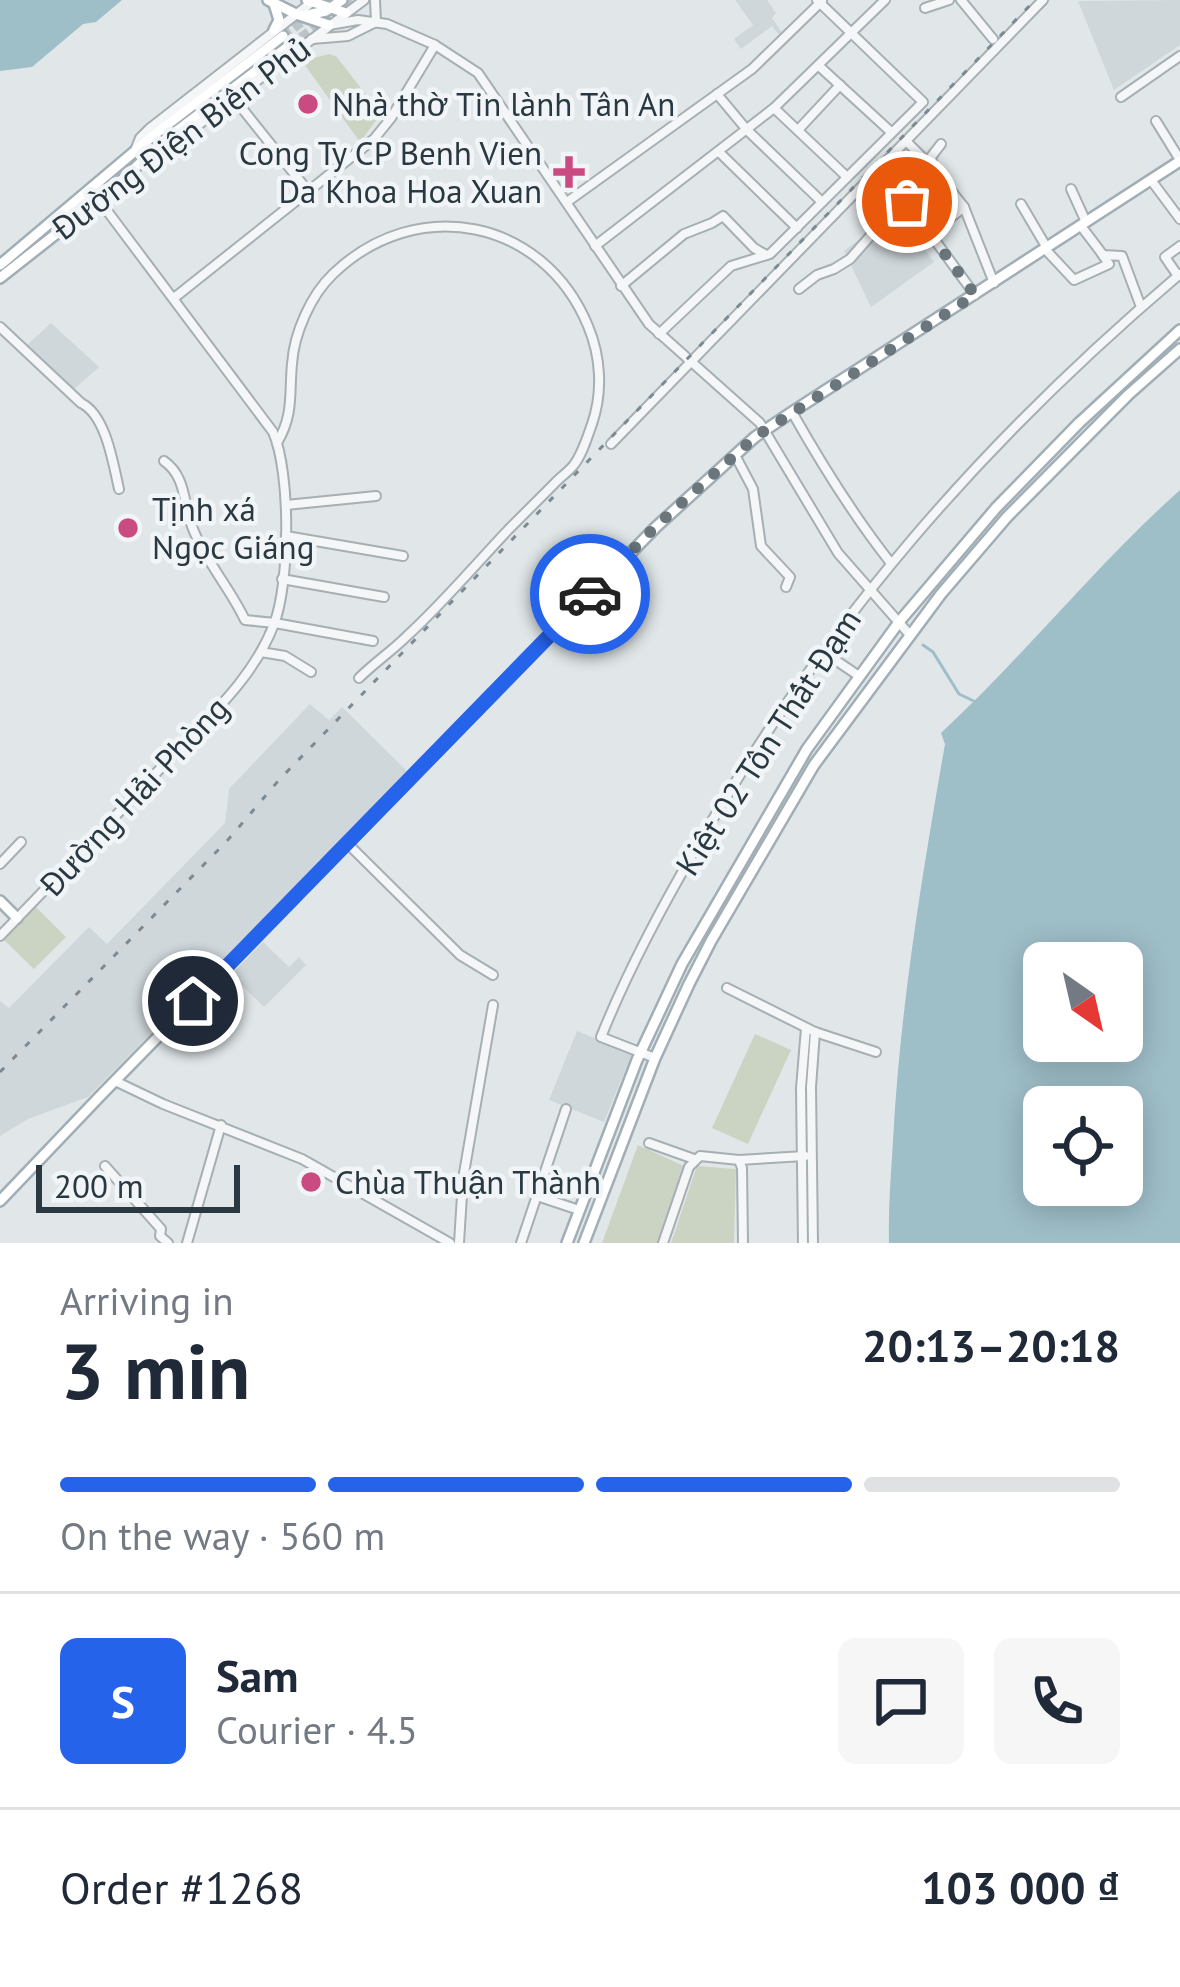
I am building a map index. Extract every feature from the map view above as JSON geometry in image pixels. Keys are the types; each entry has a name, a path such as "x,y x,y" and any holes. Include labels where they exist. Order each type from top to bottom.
{"main road":[{"path":"296,14 317,14 343,0"},
{"path":"312,1 346,14"},
{"path":"271,2 329,25"},
{"path":"147,157 282,37 279,14 271,2"},
{"name":"Đường Điện Biên Phủ","path":"0,265 136,150 282,37"},
{"name":"Đường Điện Biên Phủ","path":"0,278 147,157"},
{"path":"0,1201 656,526 735,455 764,430 1180,160"},
{"path":"567,1243 640,1053 682,964 807,749 898,622 996,508 1070,431 1180,330"},
{"path":"584,1243 655,1058 711,941 814,765 910,634 1007,518 1080,441 1180,350"},
{"path":"1070,431 1080,441"},
{"path":"751,842 765,849"},
{"path":"0,901 17,918"}],"street":[{"name":"Đường Điện Biên Phủ","path":"147,157 169,148 364,0"},
{"path":"375,0 376,22"},
{"path":"595,246 774,108 885,0"},
{"path":"925,8 949,0"},
{"path":"961,0 993,39"},
{"path":"611,444 1043,0"},
{"name":"Đường Điện Biên Phủ","path":"282,37 296,14 312,1"},
{"path":"567,202 771,53 820,1 923,102 767,256 731,266 659,334"},
{"path":"346,14 358,20"},
{"path":"329,25 358,20 398,28 478,73 621,286 659,334 756,420 821,530 910,634"},
{"path":"310,39 348,36 376,22"},
{"path":"174,298 374,139 435,45"},
{"path":"1121,97 1180,56"},
{"path":"819,66 891,132"},
{"path":"798,130 840,85"},
{"path":"717,94 747,130 823,202"},
{"path":"233,97 308,191"},
{"path":"774,108 847,177"},
{"path":"1156,122 1180,160"},
{"path":"907,142 964,207 994,283"},
{"path":"936,171 931,158 940,144"},
{"path":"718,152 797,228"},
{"path":"799,289 817,274 850,259 936,171"},
{"path":"1151,180 1180,220"},
{"path":"1022,204 1046,248 1074,280 1109,264 1083,224 1071,189"},
{"name":"Đường Hải Phòng","path":"0,936 251,669 275,622 282,579 286,505 277,443 265,420 99,200"},
{"path":"907,202 975,295"},
{"path":"930,234 964,207"},
{"path":"621,286 684,234 723,216 767,256"},
{"path":"277,443 290,417 293,350 310,307 343,266 400,233 435,227 472,229 519,245 547,263 564,282 591,334 599,370 597,399 576,462 404,639 359,678"},
{"path":"1179,275 1165,257 1180,245"},
{"path":"1102,254 1122,256 1141,307"},
{"name":"Kiệt 02 Tôn Thất Đạm","path":"640,1053 601,1037 614,1004 703,836 822,650 890,562 970,471 1107,336 1179,275"},
{"path":"0,327 93,409 119,489"},
{"path":"792,412 827,475 890,562"},
{"path":"735,455 753,489 761,546 790,577 786,587"},
{"path":"164,461 175,469 191,527 245,620 373,641"},
{"path":"286,505 376,496"},
{"path":"286,536 403,556"},
{"path":"282,579 384,597"},
{"path":"822,650 859,676"},
{"path":"261,652 285,656 311,672"},
{"path":"0,864 21,842"},
{"path":"347,844 460,955 493,975"},
{"path":"727,988 810,1030 876,1052"},
{"path":"115,1081 302,1159 455,1243 493,1005"},
{"path":"810,1030 801,1088 813,1243"},
{"path":"640,1053 655,1058"},
{"path":"521,1243 566,1109"},
{"path":"187,1243 221,1125"},
{"path":"649,1143 697,1158 807,1156"},
{"path":"803,1243 807,1156"},
{"path":"664,1243 689,1167 697,1158"},
{"path":"739,1160 743,1243"},
{"path":"105,1166 168,1243"},
{"path":"537,1196 579,1210"}],"shaded area":[{"path":"735,0 767,0 783,34 772,26 741,49 734,39 753,25"},
{"path":"1180,0 1180,45 1114,90 1078,1"},
{"path":"896,211 934,262 871,307 844,251"},
{"path":"51,323 99,367 73,390 26,346"},
{"path":"310,704 329,720 342,707 408,772 88,1097 28,1119 0,1136 0,1001 9,1008 89,927 107,944 225,823 229,789"},
{"path":"263,942 289,967 299,957 306,965 264,1007 231,975"},
{"path":"577,1031 632,1053 604,1122 549,1100"}],"green space":[{"path":"336,56 381,114 360,142 302,61"},
{"path":"36,907 66,937 34,969 4,940"},
{"path":"755,1034 791,1050 748,1144 712,1128"},
{"path":"638,1145 684,1166 659,1243 602,1243"},
{"path":"697,1166 736,1169 734,1243 671,1243"}],"water":[{"path":"0,0 122,0 96,22 83,24 32,67 0,71"},
{"path":"1180,490 1180,1243 889,1243 901,1041 945,744 941,733"}],"waterway":[{"path":"923,645 933,652 959,694 978,703"}],"tunnel":[{"path":"283,36 332,0"},
{"path":"290,45 353,0"}],"railway":[{"path":"0,1072 1035,0"}],"way so far":[{"path":"590,594 656,526 755,437 975,295 907,202"}],"place":[{"name":"Nhà thờ Tin lành Tân An","path":"308,104"},
{"name":"Cong Ty CP Benh Vien Da Khoa Hoa Xuan","path":"569,172"},
{"name":"Tịnh xá Ngọc Giáng","path":"128,528"},
{"name":"Chùa Thuận Thành","path":"311,1182"}],"route":[{"path":"193,1001 590,594"}]}
